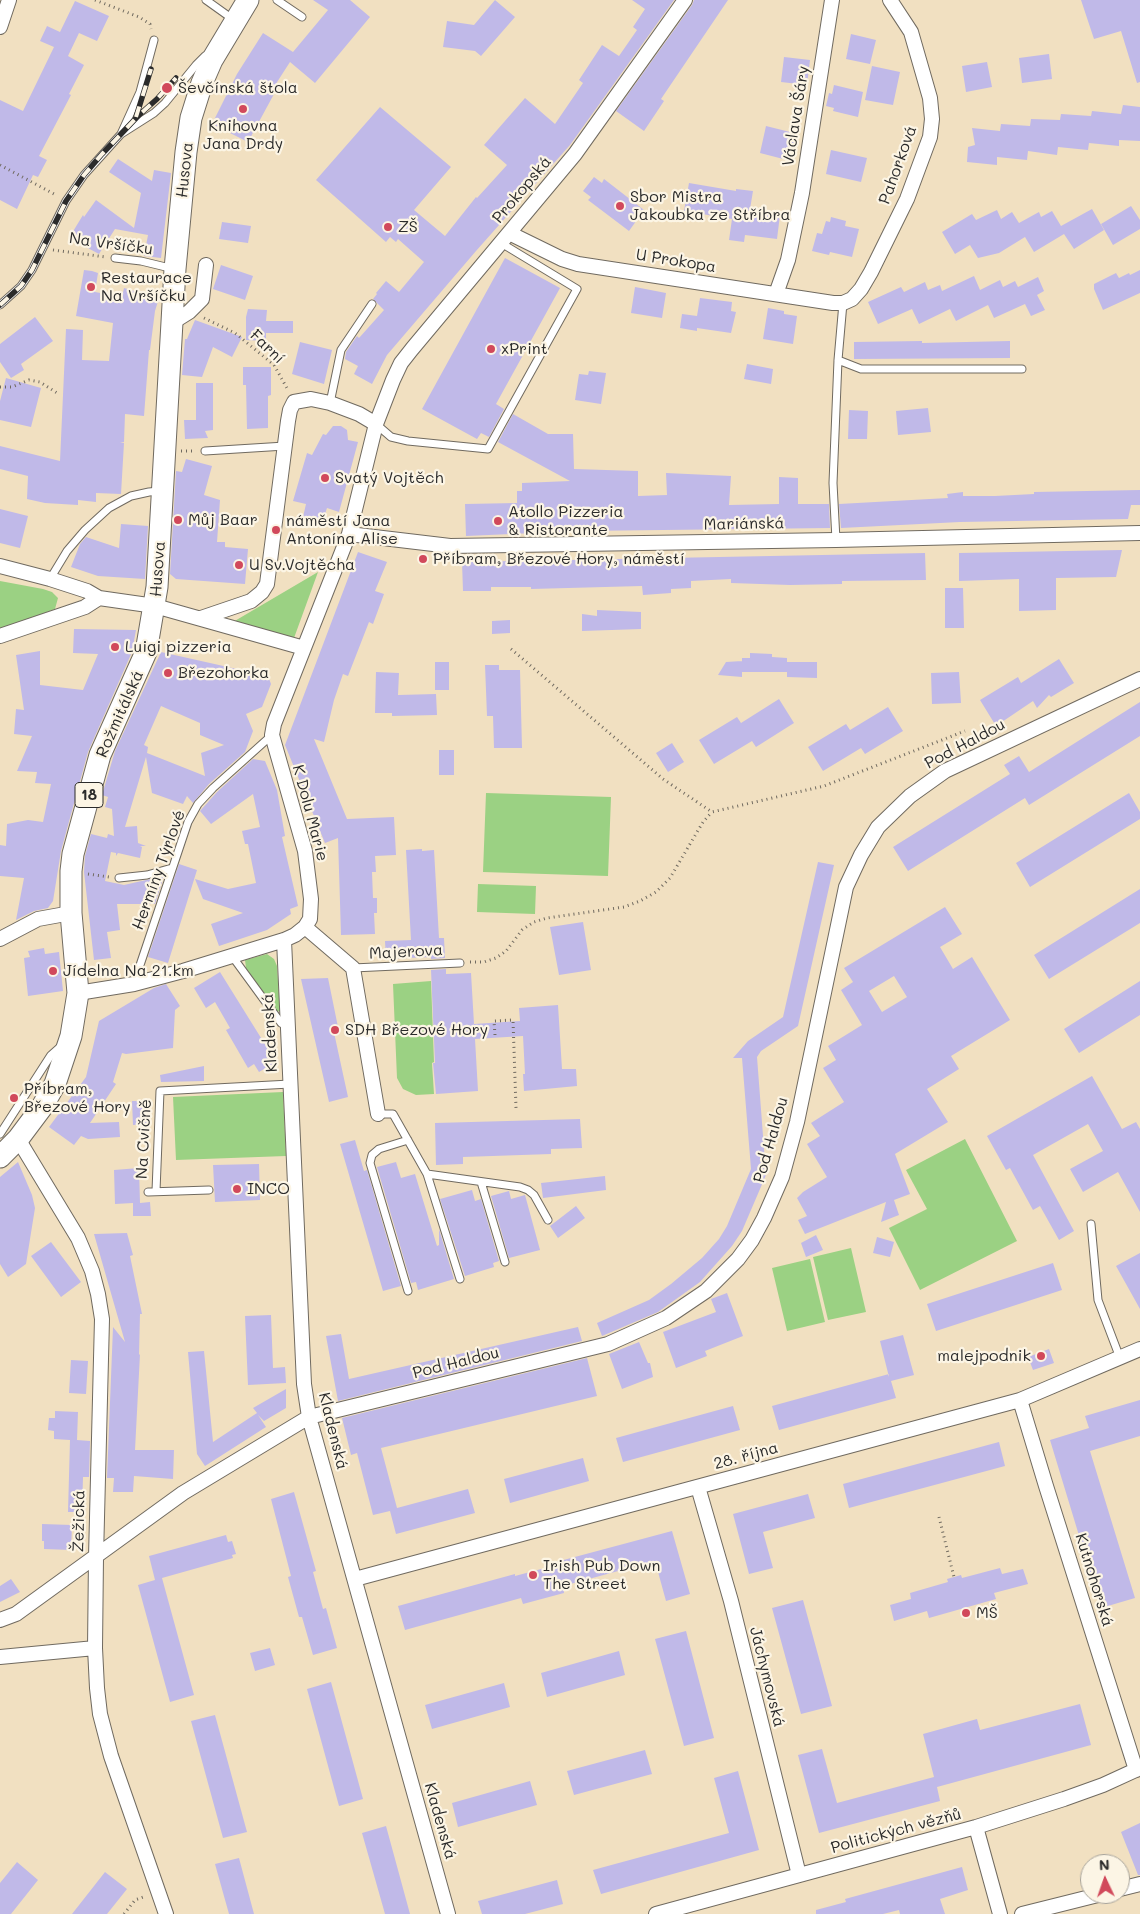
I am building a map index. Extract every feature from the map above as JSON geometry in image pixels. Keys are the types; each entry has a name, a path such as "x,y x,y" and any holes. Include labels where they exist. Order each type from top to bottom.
{"main road":[{"name":"Husova","path":"155,606 175,269 191,118 202,83 220,45 248,0"},
{"name":"Rožmitálská","path":"0,1157 9,1137 42,1107 55,1084 72,1036 78,993 71,913 70,871 73,854 100,755 146,652 155,606"}],"street":[{"path":"0,27 9,0"},
{"name":"Prokopská","path":"272,735 274,724 349,534 376,424 401,363 575,154 685,0"},
{"name":"Václava Šáry","path":"776,294 788,260 802,193 832,0"},
{"name":"Pahorková","path":"843,303 852,299 861,289 871,272 907,199 930,137 932,119 930,98 911,32 890,0"},
{"name":"U Prokopa","path":"505,238 578,264 843,303"},
{"path":"172,322 189,312 202,299 206,265"},
{"path":"200,618 251,601 262,592 267,584 289,415 294,402 311,399 330,403 360,414 376,424"},
{"name":"Mariánská","path":"349,534 450,546 1140,533"},
{"path":"0,566 50,579 87,591 99,598 155,606 304,648"},
{"path":"0,636 85,607 99,598"},
{"name":"Pod Haldou","path":"0,1620 16,1614 183,1493 309,1417 608,1344 666,1318 706,1292 738,1259 752,1240 782,1178 797,1122 846,887 861,855 878,827 910,796 946,771 1140,679"},
{"name":"K Dolu Marie","path":"272,735 305,851 312,910 310,919 305,927"},
{"path":"0,939 38,919 71,913"},
{"path":"78,993 134,984 232,956 284,940 295,935 305,927 353,968 378,1114"},
{"name":"Kladenská","path":"284,940 304,1384 309,1417 448,1914"},
{"name":"Žežická","path":"9,1137 78,1238 92,1271 98,1294 102,1319 95,1648 100,1714 111,1756 166,1914"},
{"name":"28. října","path":"355,1578 1020,1400 1140,1349"},
{"name":"Kutnohorská","path":"1020,1400 1083,1605 1138,1769"},
{"name":"Jáchymovská","path":"698,1487 731,1601 799,1875"},
{"path":"0,1657 95,1648"},
{"name":"Politických vězňů","path":"656,1914 976,1827 1072,1796 1138,1769"},
{"path":"976,1827 1000,1914"},
{"path":"1022,1914 1080,1900"}],"lane":[{"path":"206,0 234,21"},
{"path":"277,0 302,17"},
{"path":"121,134 140,92 154,40"},
{"path":"0,305 21,286 32,270 66,201 84,175 121,134 154,113 165,103 196,66 220,45"},
{"path":"376,424 391,437 408,441 488,449 576,289 505,238"},
{"name":"Na Vršíčku","path":"115,258 141,261 175,269"},
{"path":"836,540 834,483 838,360 843,303"},
{"path":"330,403 341,350 372,304"},
{"path":"838,360 861,369 1022,369"},
{"path":"206,451 285,446"},
{"path":"50,579 67,552 85,530 109,508 131,496 162,491"},
{"name":"Hermíny Týrlové","path":"134,984 188,822 198,804 213,788 272,735"},
{"path":"119,878 147,875 172,868"},
{"path":"232,956 280,1023 287,1026"},
{"name":"Majerova","path":"353,968 460,963"},
{"name":"Na Cvičně","path":"209,1190 152,1192 160,1091 290,1084"},
{"path":"378,1114 393,1114 428,1174 460,1279"},
{"path":"408,1140 379,1149 372,1155 370,1163 408,1291"},
{"path":"428,1174 520,1187 528,1190 534,1195 548,1220"},
{"path":"481,1182 505,1262"},
{"path":"1091,1224 1098,1300 1120,1358"}],"path":[{"path":"95,0 150,24 154,40"},
{"path":"0,165 60,197"},
{"name":"Na Vršíčku","path":"42,248 115,258"},
{"name":"Farní","path":"212,321 235,333 274,365 294,402"},
{"path":"0,387 12,387 29,380 40,382 56,393"},
{"path":"511,649 663,779 712,812"},
{"path":"460,963 484,962 496,958 506,951 522,930 534,922 547,918 624,907 640,902 656,892 670,878 703,822 712,812 824,786 965,731"},
{"path":"70,871 119,878"},
{"path":"495,1035 494,1021 513,1020 516,1108"},
{"path":"939,1517 954,1577"},
{"path":"124,1914 135,1900 146,1896"}],"green space":[{"path":"318,572 294,638 233,622"},
{"path":"0,581 52,592 58,598 55,609 0,630"},
{"path":"486,793 611,797 608,876 483,872"},
{"path":"478,884 536,886 535,914 477,912"},
{"path":"267,954 274,959 277,966 280,1011 276,1012 246,968 245,960"},
{"path":"431,981 434,1094 416,1095 403,1089 397,1078 393,984"},
{"path":"283,1092 286,1156 176,1160 173,1097"},
{"path":"965,1139 1017,1241 920,1290 889,1228 927,1209 906,1170"},
{"path":"851,1248 866,1312 828,1320 813,1257"},
{"path":"810,1259 825,1322 787,1331 772,1268"}],"building":[{"path":"313,0 350,0 370,17 315,83 290,62 270,93 274,94 248,142 212,124 237,74 263,33 293,52 328,10"},
{"path":"495,0 515,17 481,56 475,51 443,47 447,21 474,25"},
{"path":"632,0 674,0 570,145 387,355 372,384 354,374 358,366 345,359 346,352 357,336 359,338 384,310 373,299 376,293 386,281 399,292 424,262 398,239 396,242 390,237 386,242 316,180 380,107 451,167 414,210 445,236 476,197 507,165 484,145 525,98 555,124 583,83 579,80 602,45 619,56 637,30 633,27 645,9"},
{"path":"694,0 728,0 661,99 664,101 644,131 616,111"},
{"path":"1081,0 1140,0 1140,82 1137,83 1121,31 1094,39"},
{"path":"75,1 109,16 97,41 79,33 68,56 84,65 69,94 71,95 39,156 47,160 38,177 33,175 17,209 0,200 0,100 23,111 54,47 40,41 47,26 60,32"},
{"path":"851,34 876,40 870,64 846,59"},
{"path":"1049,54 1052,79 1022,83 1019,58"},
{"path":"784,57 810,60 807,85 781,82"},
{"path":"987,62 992,87 966,92 962,66"},
{"path":"872,66 900,72 893,105 865,100"},
{"path":"834,85 863,92 858,117 833,111 834,108 826,106 829,93 832,94"},
{"path":"1123,105 1140,107 1140,141 1119,140 1119,146 1089,143 1088,150 1058,147 1057,155 1028,151 1027,160 997,157 997,165 967,162 968,147 975,145 972,128 1000,131 1001,124 1030,126 1031,119 1060,120 1061,114 1091,116 1092,111 1121,114"},
{"path":"766,126 798,134 791,161 760,153"},
{"path":"831,150 867,158 861,182 826,174"},
{"path":"118,159 152,181 154,170 171,173 161,258 144,256 148,235 115,229 99,254 69,238 83,215 84,217 96,200 134,228 141,193 109,172"},
{"name":"Sbor Mistra Jakoubka ze Stříbra","path":"594,177 602,183 604,179 644,210 629,231 588,200 591,197 583,191"},
{"path":"689,183 736,191 736,189 753,191 750,209 780,215 777,239 745,235 744,242 729,240 732,219 684,211"},
{"path":"1131,206 1140,220 1140,229 1113,245 1101,224"},
{"path":"1092,209 1104,230 1074,249 1064,234 1034,252 1025,237 999,253 978,258 970,245 955,254 942,232 972,214 976,220 997,210 1001,219 1012,212 1019,223 1039,212 1041,217 1052,211 1061,226"},
{"path":"831,217 846,221 845,226 859,229 852,257 830,252 829,255 812,251 817,233 822,234 826,221 830,222"},
{"path":"222,222 251,226 248,243 219,239"},
{"name":"xPrint","path":"505,258 560,288 496,404 504,409 489,437 481,433 477,439 422,409"},
{"path":"221,265 253,276 245,300 213,289"},
{"path":"84,270 98,273 95,292 122,297 124,288 159,298 149,350 144,416 125,414 124,442 120,442 124,443 121,494 96,493 96,502 78,500 78,505 45,503 27,499 28,476 0,469 0,446 60,461 66,329 83,330 82,360 109,361 113,323 76,316"},
{"path":"1140,270 1140,293 1103,310 1094,289 1094,284 1116,273 1119,278"},
{"path":"974,276 980,290 1000,280 1003,287 1015,281 1018,287 1038,277 1044,291 1037,295 1045,310 1031,316 1025,304 994,318 988,305 956,321 950,309 919,324 912,309 878,324 868,302 901,287 904,292 925,282 928,290 940,285 942,291"},
{"path":"635,287 666,293 662,318 631,313"},
{"path":"700,298 732,302 731,311 736,312 731,333 697,328 697,331 680,328 682,314 697,316"},
{"path":"768,308 784,311 784,314 797,316 793,344 763,339"},
{"path":"248,309 267,310 266,321 293,321 293,333 266,333 266,341 246,340"},
{"path":"35,317 53,341 21,364 24,370 11,378 0,362 0,344"},
{"path":"195,320 242,337 232,357 213,347 202,377 182,375 185,339 187,339"},
{"path":"922,341 922,343 1010,341 1010,358 854,359 854,342"},
{"path":"300,342 332,350 324,384 292,374"},
{"path":"747,364 773,369 771,384 744,379"},
{"path":"243,367 271,367 271,395 268,396 268,428 247,429 246,385 243,385"},
{"path":"589,371 606,373 601,404 575,400 579,374 588,375"},
{"path":"6,378 41,388 31,427 0,420 0,401"},
{"path":"196,383 213,383 213,430 205,431 208,438 185,439 184,420 196,420"},
{"path":"928,408 931,432 898,435 896,411"},
{"path":"849,410 868,411 867,439 848,439"},
{"path":"513,414 548,434 573,434 574,469 638,471 638,496 667,495 666,473 731,476 729,505 779,504 779,477 798,478 798,504 829,504 830,528 580,531 466,536 465,504 517,503 517,491 522,491 522,483 570,481 498,442"},
{"name":"Svatý Vojtěch","path":"333,426 341,426 347,430 348,440 358,442 339,512 327,508 322,523 303,517 306,504 293,501 307,453 312,455 323,434 326,435"},
{"path":"186,459 212,466 204,495 220,500 217,542 225,542 225,547 248,549 245,584 176,579 170,574 176,471 182,472"},
{"path":"1140,490 1140,505 1131,505 1128,519 960,522 841,528 839,504 948,498 947,494 963,492 963,496 995,496 1034,494 1034,492"},
{"path":"0,509 28,516 20,548 0,543"},
{"path":"121,524 148,526 145,579 98,576 71,567 80,544 86,537 119,548"},
{"path":"1122,550 1116,577 1056,578 1056,610 1019,611 1019,579 959,581 959,553"},
{"path":"358,552 387,562 375,591 384,594 373,624 369,622 348,676 343,674 334,700 324,742 314,739 347,819 394,817 396,855 375,856 376,872 372,872 373,898 377,898 377,913 374,913 375,934 341,935 338,838 325,843 285,745"},
{"path":"925,553 926,580 842,581 842,584 790,585 731,583 731,579 691,581 691,588 671,589 671,593 643,595 642,586 531,589 531,587 491,587 491,591 463,591 462,562"},
{"path":"945,588 963,588 964,628 945,628"},
{"path":"597,610 641,612 641,629 582,631 582,614 597,616"},
{"path":"510,620 510,633 492,634 492,621"},
{"path":"74,629 136,630 132,652 88,752 61,851 53,901 48,908 34,911 16,920 24,878 0,876 0,845 6,846 7,824 28,820 43,822 51,784 35,783 37,772 17,771 32,736 14,734 16,709 24,710 16,655 40,651 40,685 83,690 98,654 73,653"},
{"path":"161,652 268,676 271,684 262,707 246,714 253,731 245,752 209,784 193,803 187,796 183,804 152,793 146,757 125,827 137,826 138,843 146,846 140,846 142,847 140,858 118,853 116,856 116,853 111,852 105,881 124,885 164,876 155,904 117,904 120,930 107,932 111,958 94,960 84,872 85,856 91,834 107,838 108,834 114,836 112,809 105,807 108,797 102,795 115,751","holes":["161,706 200,723 200,735 224,745 201,753 205,776 147,753 148,747 144,745"]},
{"path":"750,653 772,654 772,657 787,658 787,662 817,662 817,678 787,677 787,672 742,672 742,658 750,658"},
{"path":"1059,659 1074,683 1051,697 1049,695 1037,708 1033,701 996,726 980,700 1018,677 1021,683"},
{"path":"742,661 742,677 718,675 726,662"},
{"path":"435,662 449,662 449,690 435,690"},
{"path":"485,665 499,665 499,670 520,670 522,748 494,748 493,716 487,716"},
{"path":"376,672 399,673 398,695 436,694 437,715 392,716 392,713 375,713"},
{"path":"959,672 961,703 932,704 931,673"},
{"path":"779,699 794,723 756,747 752,741 714,764 699,740 737,717 741,723"},
{"path":"1140,702 1140,736 1029,805 1025,798 908,871 893,847 1010,774 1004,765 1019,756 1029,772"},
{"path":"888,707 903,731 865,754 861,748 823,771 808,747 846,724 850,730"},
{"path":"672,743 684,762 668,772 656,753"},
{"path":"439,750 454,750 454,775 439,775"},
{"path":"253,759 265,761 277,790 285,836 282,837 298,906 290,909 291,914 267,930 219,946 211,924 243,913 203,899 195,879 228,889 256,883 248,844 245,844 242,831 260,827 253,794 211,824 200,811 217,792"},
{"path":"1129,793 1140,812 1140,819 1030,887 1016,863"},
{"path":"422,849 422,851 434,850 439,938 444,938 445,958 386,959 385,941 411,940 406,850"},
{"path":"818,862 834,865 798,1026 761,1051 757,1057 766,1175 742,1231 732,1246 700,1282 658,1312 602,1336 597,1323 649,1300 671,1284 702,1258 719,1239 727,1226 751,1169 742,1058 733,1058 748,1041 783,1017"},
{"path":"179,864 197,870 168,963 148,957"},
{"path":"1140,889 1140,923 1049,979 1034,955"},
{"path":"945,907 962,934 940,947 953,969 972,957 1010,1020 951,1056 959,1069 927,1089 948,1122 895,1154 910,1194 894,1200 899,1215 881,1222 886,1202 805,1234 798,1220 807,1216 797,1198 827,1177 807,1144 820,1136 811,1123 844,1102 823,1068 836,1060 828,1046 862,1025 841,990 853,982 844,968","holes":["894,976 907,997 882,1012 869,991"]},
{"path":"583,922 591,970 559,975 550,927"},
{"path":"44,948 45,954 59,952 63,991 28,996 24,958 30,957 28,951"},
{"path":"446,969 446,974 471,973 474,1024 520,1021 519,1008 558,1005 562,1069 576,1069 577,1086 524,1091 523,1036 475,1039 478,1091 436,1094 433,1063 435,1063 431,970"},
{"path":"220,972 276,1062 259,1072 254,1064 248,1068 226,1030 230,1028 215,1002 206,1008 194,988"},
{"path":"328,978 338,1027 333,1028 348,1097 329,1102 301,979"},
{"path":"1140,981 1140,1015 1079,1053 1064,1029"},
{"path":"166,984 180,1006 175,1010 173,1048 122,1053 113,1082 116,1084 90,1123 119,1122 120,1137 88,1139 81,1136 74,1145 49,1127 86,1077 99,1021 154,988"},
{"path":"204,1066 204,1081 161,1082 160,1075"},
{"path":"1092,1076 1122,1129 1136,1122 1140,1129 1140,1212 1118,1172 1083,1192 1070,1169 1103,1151 1088,1124 1033,1155 1074,1231 1059,1240 1040,1206 1033,1210 1010,1168 1006,1170 987,1136"},
{"path":"132,1101 148,1101 149,1124 133,1125"},
{"path":"580,1119 582,1148 551,1149 551,1154 463,1157 463,1164 436,1165 435,1123"},
{"path":"355,1140 364,1171 367,1170 401,1286 383,1291 340,1144"},
{"path":"18,1162 32,1195 35,1208 26,1264 8,1277 0,1264 0,1177"},
{"path":"396,1162 401,1178 415,1174 437,1246 439,1245 439,1229 454,1279 418,1290 416,1282 411,1283 377,1167"},
{"name":"INCO","path":"259,1164 260,1200 215,1202 213,1165"},
{"path":"139,1168 140,1203 150,1202 151,1216 133,1216 133,1203 115,1204 114,1170"},
{"path":"605,1176 606,1190 543,1198 541,1183"},
{"path":"472,1190 475,1201 481,1199 499,1261 493,1263 494,1267 465,1276 440,1199"},
{"path":"509,1191 511,1199 525,1195 540,1250 509,1258 491,1196"},
{"path":"576,1206 585,1218 558,1238 550,1226"},
{"path":"127,1233 133,1255 130,1256 142,1314 140,1314 135,1450 174,1450 173,1479 134,1476 133,1492 113,1492 114,1478 107,1478 113,1327 125,1342 94,1234"},
{"path":"816,1235 823,1250 806,1257 801,1243"},
{"path":"877,1237 894,1242 890,1257 873,1253"},
{"path":"51,1242 81,1282 61,1297 31,1256"},
{"path":"1140,1253 1140,1309 1116,1266"},
{"path":"1053,1263 1062,1290 936,1331 927,1304"},
{"path":"727,1293 743,1336 705,1351 707,1356 676,1368 663,1332 716,1312 711,1299"},
{"path":"271,1315 273,1368 285,1367 286,1383 248,1385 245,1316"},
{"path":"578,1327 582,1341 338,1401 326,1336 341,1334 349,1379"},
{"path":"903,1335 914,1375 891,1381 896,1398 779,1430 772,1406 888,1374 880,1341"},
{"path":"639,1342 648,1363 650,1363 653,1377 622,1389 609,1354"},
{"path":"1049,1349 1054,1363 1033,1370 1028,1357"},
{"path":"204,1351 213,1442 257,1413 253,1408 286,1389 286,1408 264,1421 258,1415 266,1427 205,1466 197,1454 188,1352"},
{"path":"587,1358 597,1396 381,1448 397,1508 468,1489 475,1513 396,1534 390,1511 373,1515 357,1453 351,1455 342,1418"},
{"path":"71,1360 88,1361 86,1394 69,1393"},
{"path":"1140,1400 1140,1436 1090,1451 1135,1598 1101,1608 1050,1440 1089,1428 1085,1416"},
{"path":"733,1406 740,1430 623,1462 616,1438"},
{"path":"55,1411 78,1412 77,1440 90,1441 89,1477 83,1477 82,1512 68,1512 70,1440 54,1439 54,1431 48,1430 49,1418 55,1418"},
{"path":"999,1442 1005,1466 849,1508 843,1484"},
{"path":"583,1458 589,1481 510,1503 504,1479"},
{"path":"294,1492 316,1571 313,1572 323,1609 326,1608 337,1648 313,1655 302,1617 299,1617 288,1577 291,1576 271,1499"},
{"path":"808,1494 815,1518 763,1532 773,1568 749,1574 733,1514"},
{"path":"42,1524 72,1525 71,1550 44,1549"},
{"path":"672,1531 690,1594 666,1601 655,1561 563,1586 564,1593 523,1604 521,1598 405,1630 398,1606 515,1574 515,1576 556,1565 556,1562"},
{"path":"226,1535 228,1542 232,1541 236,1554 232,1555 233,1558 162,1578 194,1695 170,1702 138,1585 155,1580 149,1556"},
{"path":"1000,1568 1002,1574 1023,1569 1028,1584 994,1593 996,1599 929,1618 927,1611 894,1621 890,1605 911,1599 910,1593 948,1582 947,1579 961,1575 962,1578"},
{"path":"11,1579 20,1592 0,1602 0,1586"},
{"path":"803,1600 832,1706 801,1714 772,1608"},
{"path":"686,1631 714,1738 684,1746 655,1639"},
{"path":"270,1648 275,1665 255,1671 250,1653"},
{"path":"619,1651 625,1675 547,1697 541,1673"},
{"path":"331,1682 363,1799 339,1806 307,1689"},
{"path":"504,1683 510,1707 432,1729 425,1705"},
{"path":"1080,1704 1091,1745 937,1787 940,1801 819,1833 798,1755 822,1749 837,1803 934,1777 923,1734 977,1719 980,1730"},
{"path":"215,1715 247,1832 223,1838 191,1721"},
{"path":"645,1750 652,1774 574,1795 567,1771"},
{"path":"738,1771 759,1850 601,1894 593,1870 729,1833 714,1778"},
{"path":"530,1781 537,1805 458,1827 452,1803"},
{"path":"1140,1823 1140,1875 1138,1875 1121,1832"},
{"path":"386,1826 410,1914 385,1914 362,1833"},
{"path":"239,1858 254,1914 229,1914 215,1864"},
{"path":"17,1862 38,1880 11,1914 0,1914 0,1883"},
{"path":"962,1867 968,1890 940,1899 945,1914 900,1914 899,1910 883,1914 816,1914 816,1910 846,1902 845,1899"},
{"path":"105,1872 127,1889 107,1914 72,1914"},
{"path":"557,1880 563,1904 525,1914 482,1914 478,1901"}],"railway":[{"path":"136,117 151,69"},
{"path":"0,305 21,286 32,270 66,201 84,175 176,78"}],"place":[{"name":"Ševčínská štola","path":"167,88"},
{"name":"Knihovna Jana Drdy","path":"243,109"},
{"name":"Sbor Mistra Jakoubka ze Stříbra","path":"620,206"},
{"name":"ZŠ","path":"388,227"},
{"name":"Restaurace Na Vršíčku","path":"91,287"},
{"name":"xPrint","path":"491,349"},
{"name":"Svatý Vojtěch","path":"325,478"},
{"name":"Můj Baar","path":"178,520"},
{"name":"Atollo Pizzeria & Ristorante","path":"498,521"},
{"name":"náměstí Jana Antonína Alise","path":"276,530"},
{"name":"Příbram, Březové Hory, náměstí","path":"423,559"},
{"name":"U Sv.Vojtěcha","path":"239,565"},
{"name":"Luigi pizzeria","path":"115,647"},
{"name":"Březohorka","path":"168,673"},
{"name":"Jídelna Na 21.km","path":"53,971"},
{"name":"SDH Březové Hory","path":"335,1030"},
{"name":"Příbram, Březové Hory","path":"14,1098"},
{"name":"INCO","path":"237,1189"},
{"name":"malejpodnik","path":"1041,1356"},
{"name":"Irish Pub Down The Street","path":"533,1575"},
{"name":"MŠ","path":"966,1613"}]}
